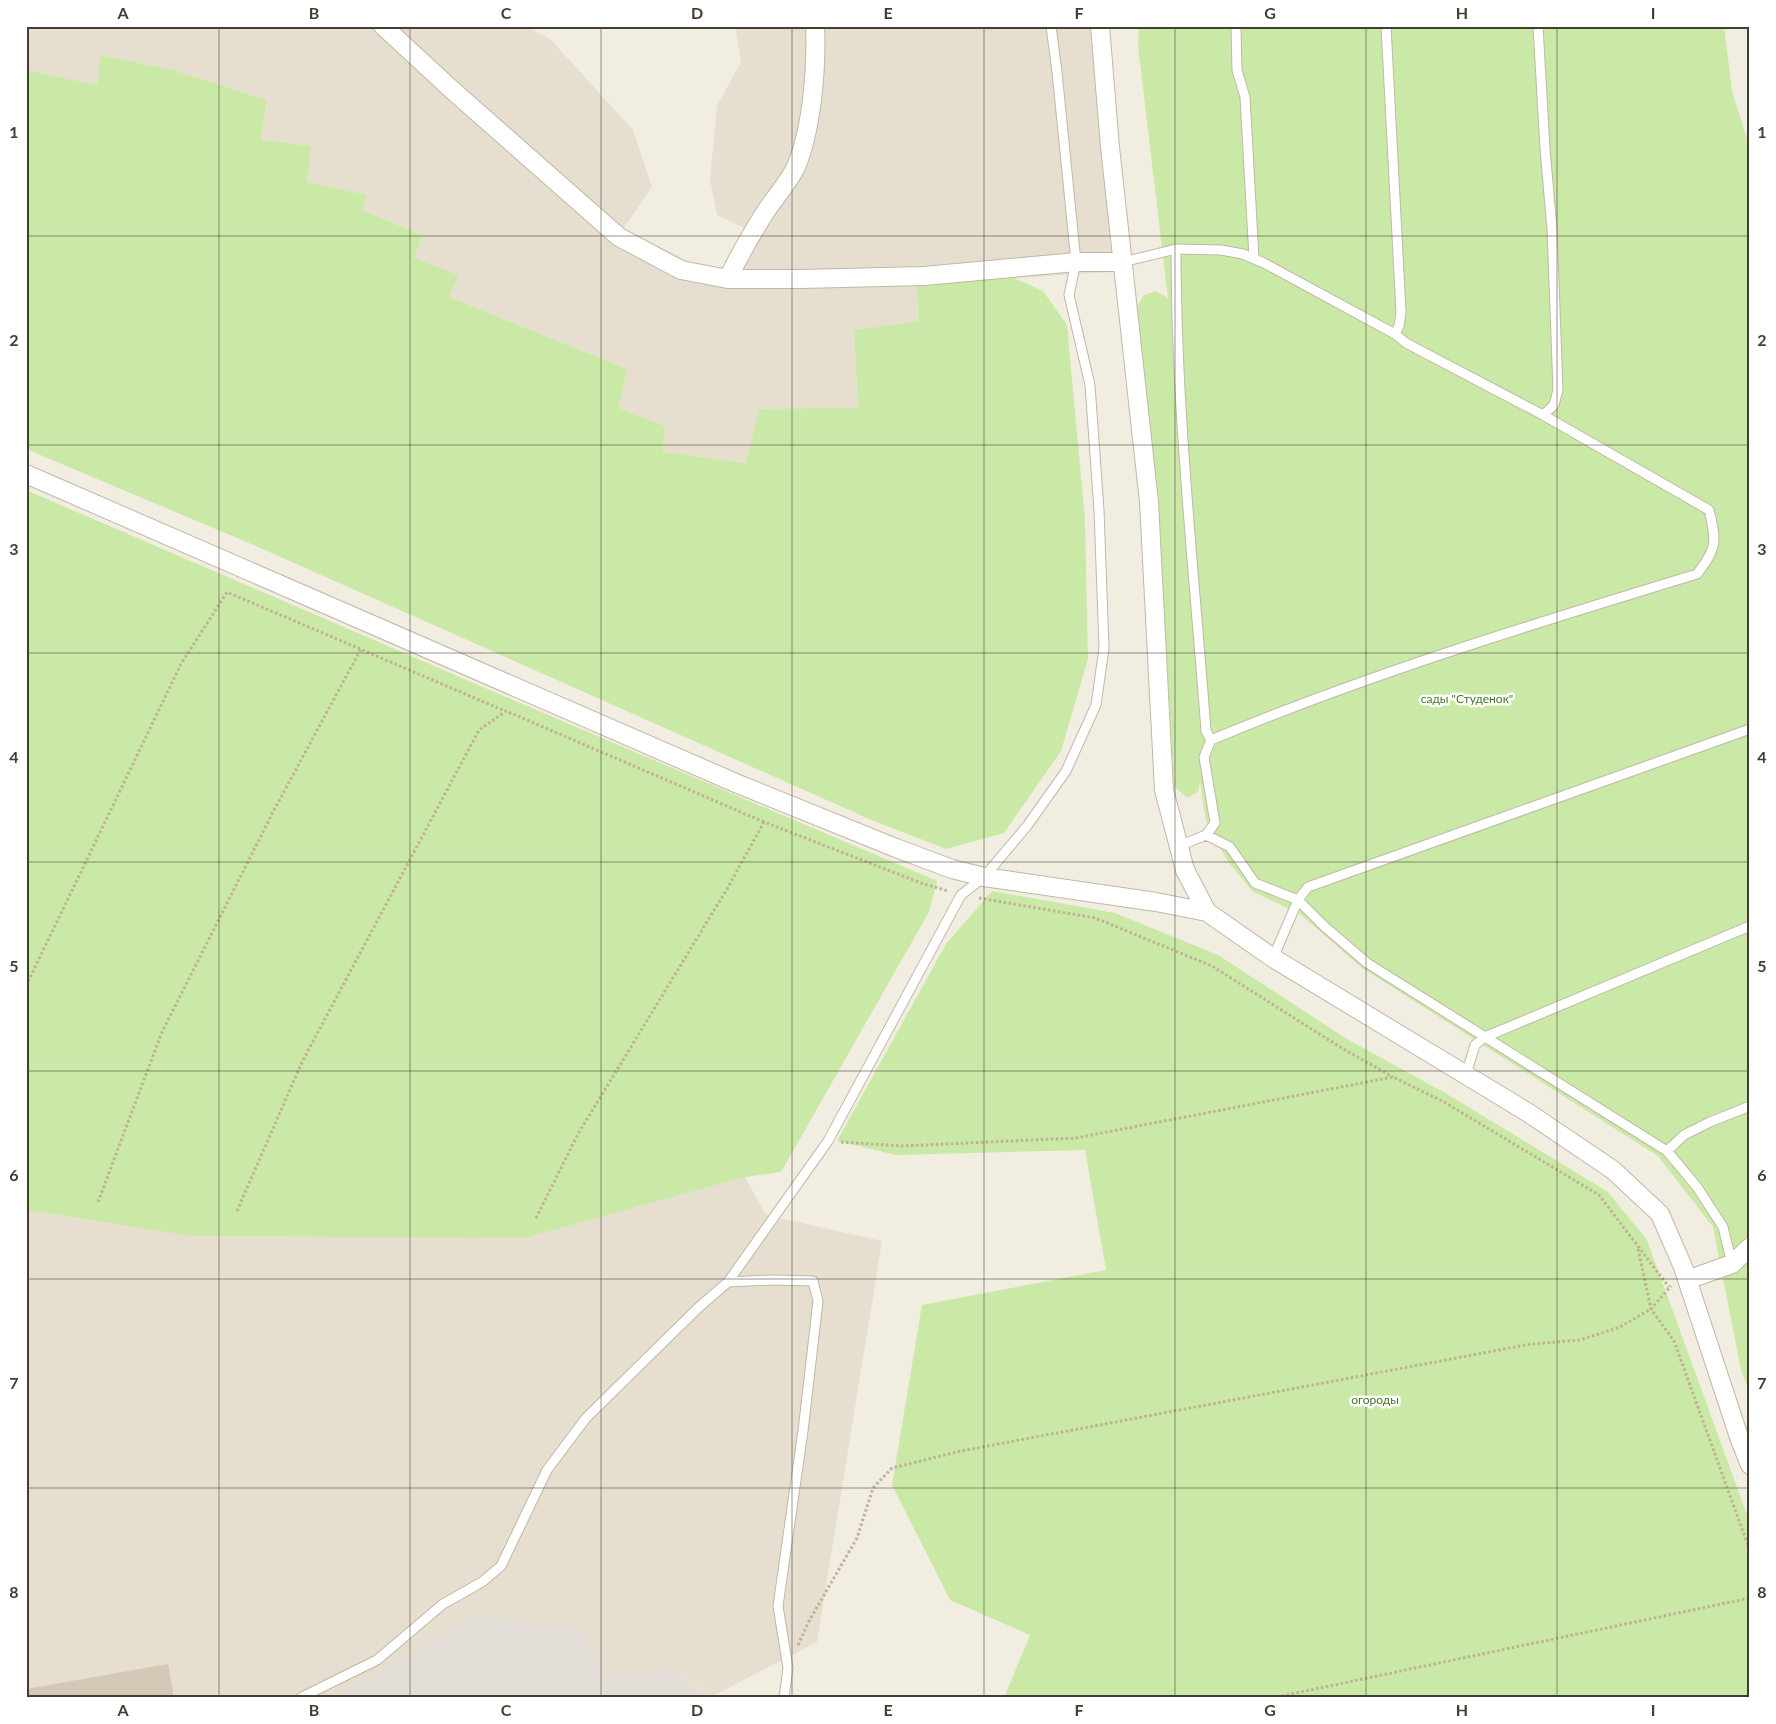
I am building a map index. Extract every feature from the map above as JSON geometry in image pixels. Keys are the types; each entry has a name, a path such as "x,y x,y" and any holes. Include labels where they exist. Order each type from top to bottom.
{"street":[{"path":"383,26 450,88 619,237 681,270 728,279 801,280 924,276 1076,262 1123,262"},
{"path":"728,279 743,248 783,189 796,166 806,130 814,86 814,26"},
{"path":"1100,26 1110,147 1149,502 1164,790 1185,870 1207,912"},
{"path":"26,474 765,795 952,869 984,877 1207,912 1273,958 1527,1112 1613,1170 1660,1214 1687,1280 1738,1437 1750,1465"},
{"path":"1687,1280 1732,1264 1750,1247"}],"lane":[{"path":"300,1698 377,1660 443,1604 482,1582 501,1566 546,1470 586,1418 698,1308 728,1282 828,1141 961,895 984,877 1027,826 1066,771 1096,705 1104,648 1099,510 1090,386 1069,295 1076,262 1051,26"},
{"path":"1236,26 1237,70 1245,97 1254,258"},
{"path":"1386,26 1401,312 1399,326 1395,334"},
{"path":"1538,26 1544,149 1552,229 1558,390 1554,405 1543,415"},
{"path":"1176,249 1176,300 1182,413 1206,731 1210,740 1204,757 1215,823 1206,835 1179,846"},
{"path":"1123,262 1176,249 1221,250 1254,258 1395,334 1406,343 1543,415 1709,510 1716,537 1709,559 1697,574 1369,678 1210,740"},
{"path":"1273,958 1298,900 1308,887 1750,729"},
{"path":"1206,835 1230,847 1255,882 1298,900 1324,926 1367,963 1667,1151 1697,1187 1723,1227 1732,1264"},
{"path":"1466,1075 1475,1045 1485,1037 1750,926"},
{"path":"1667,1151 1684,1135 1750,1106"},
{"path":"728,1282 770,1280 813,1281 818,1301 803,1430 778,1606 788,1668 784,1698"}],"path":[{"path":"26,986 181,664 227,592 764,822 921,883 961,895 1095,918 1212,966 1340,1047 1393,1078 1444,1102 1599,1195 1669,1287"},
{"path":"98,1202 162,1032 274,810 361,649"},
{"path":"236,1211 302,1062 478,730 506,711"},
{"path":"536,1218 578,1134 727,889 764,822"},
{"path":"828,1141 902,1146 1076,1138 1393,1078"},
{"path":"1638,1246 1651,1309 1674,1341 1750,1551"},
{"path":"788,1668 809,1621 856,1538 872,1488 892,1468 961,1450 1531,1344 1580,1340 1620,1327 1651,1309 1669,1287 1687,1280"},
{"path":"1272,1698 1750,1598"}],"shaded area":[{"path":"26,26 526,26 550,39 633,130 652,187 624,228 695,265 724,268 753,232 717,215 710,179 717,106 741,62 735,26 1091,26 1113,272 917,284 919,321 854,330 858,408 844,409 747,463 663,452 665,426 619,408 627,369 449,297 414,258 422,235 362,210 366,195 307,182 310,146 261,140 267,100 173,70 102,55 97,85 26,70"},
{"path":"745,1177 766,1215 882,1241 817,1642 711,1697 672,1668 604,1677 474,1616 335,1698 26,1698 26,1210 191,1236 525,1238"},
{"path":"474,1616 583,1628 604,1677 672,1668 711,1698 335,1698"}],"green space":[{"name":"сады \"Студенок\"","path":"1139,26 1724,26 1732,91 1750,148 1750,1393 1741,1370 1713,1227 1658,1156 1362,968 1301,915 1252,891 1227,860 1206,821 1200,782 1198,792 1187,798 1174,786 1166,644 1137,307 1144,295 1156,291 1168,298 1138,46"},
{"path":"101,55 173,70 267,100 261,140 311,146 307,182 367,195 362,210 422,235 414,258 458,275 449,297 627,369 619,408 665,426 663,452 746,463 759,409 858,408 854,330 919,321 917,284 1014,278 1043,291 1067,325 1085,520 1088,659 1061,751 1004,833 946,849 869,819 256,546 26,449 26,70 97,85"},
{"path":"26,490 937,881 929,912 781,1172 745,1177 525,1238 191,1236 26,1210"},
{"name":"огороды","path":"992,891 1115,913 1218,955 1347,1039 1447,1094 1608,1192 1647,1240 1750,1523 1750,1698 1243,1698 1243,1695 1210,1698 1004,1698 1030,1635 950,1600 892,1485 922,1305 1106,1270 1085,1150 896,1155 837,1141 946,944"}],"building":[{"path":"168,1664 174,1698 26,1698 26,1689"}]}
